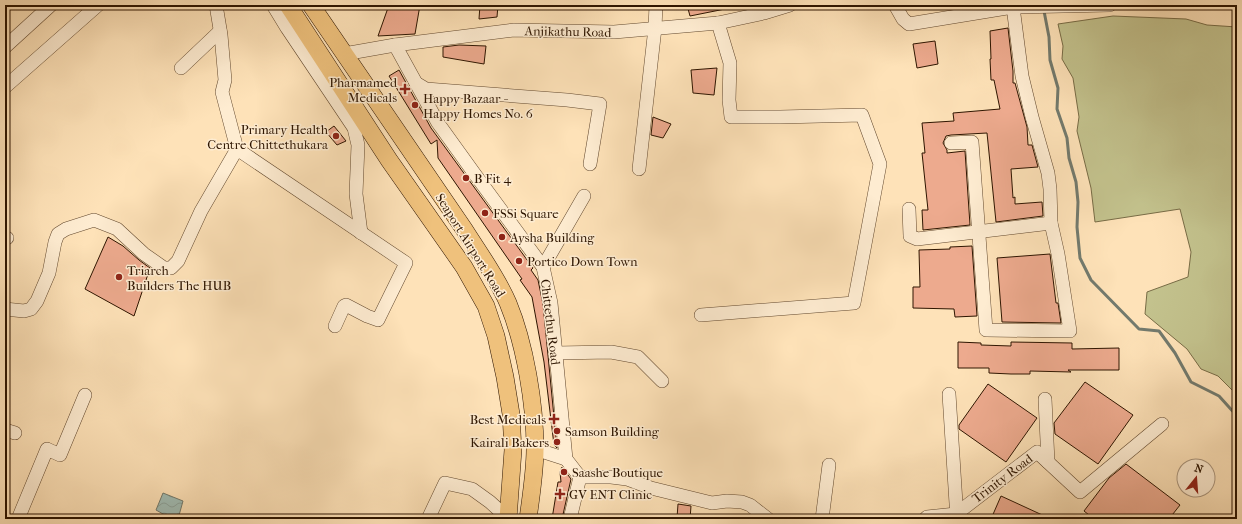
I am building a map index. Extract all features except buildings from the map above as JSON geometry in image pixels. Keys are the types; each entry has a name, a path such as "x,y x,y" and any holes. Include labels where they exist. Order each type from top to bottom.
{"main road":[{"path":"288,5 389,160 464,267 486,306 496,336 511,414 513,450 508,519"},
{"name":"Seaport Airport Road","path":"311,5 464,229 507,301 520,336 528,377 532,411 535,449 528,519"}],"street":[{"path":"5,47 51,5"},
{"path":"5,87 98,5"},
{"path":"216,5 220,31 224,80 222,92 237,149 404,261 406,265 378,320 346,305 344,306 335,326"},
{"path":"273,5 354,128 358,145 356,194 361,233"},
{"path":"639,169 656,5"},
{"name":"Anjikathu Road","path":"344,54 395,45 514,30 614,32 718,23 764,13 790,5"},
{"path":"896,5 903,19 909,24 1013,7 1110,5"},
{"path":"952,143 972,142 986,330 1070,331 1058,254 1051,223 1048,173 1022,76 1013,7"},
{"path":"701,315 854,303 880,164 862,115 780,118 731,117 729,100 730,63 718,23"},
{"path":"182,68 220,31"},
{"name":"Chittethu Road","path":"395,45 442,129 543,266 551,303 566,459"},
{"path":"416,83 426,89 559,99 600,104 590,164"},
{"path":"5,309 24,311 31,309 37,301 49,273 54,242 58,234 66,229 94,220 117,230 144,254 164,268 171,268 178,261 201,211 237,149"},
{"path":"543,266 584,196"},
{"path":"909,209 910,236 917,240 1051,223"},
{"path":"556,353 611,352 638,357 662,380"},
{"path":"926,518 956,516 949,394"},
{"path":"18,519 47,449 60,454 85,395"},
{"path":"1044,398 1048,462"},
{"name":"Trinity Road","path":"956,516 1037,452 1080,492 1162,424"},
{"path":"535,449 566,459 580,477"},
{"path":"822,519 829,466"},
{"path":"570,519 580,477"},
{"path":"580,477 611,477 627,479 651,488 712,503 726,501 742,502 750,505 768,519"},
{"path":"428,519 445,483 472,489 490,502 502,514 501,519"}],"shaded area":[{"path":"1113,16 1186,19 1207,25 1237,27 1237,395 1218,376 1201,369 1187,349 1145,314 1147,292 1188,277 1191,252 1180,209 1095,222 1091,188 1077,131 1079,117 1073,78 1062,59 1063,46 1058,24"}],"water":[{"path":"163,493 183,501 178,519 172,519 156,510"}],"waterway":[{"path":"1044,11 1049,37 1050,60 1058,88 1057,109 1067,138 1069,158 1076,182 1078,202 1077,227 1080,258 1091,280 1139,329 1159,331 1175,353 1191,382 1219,396 1237,416"}],"place":[{"name":"Pharmamed Medicals","path":"405,89"},
{"name":"Happy Bazaar - Happy Homes No. 6","path":"415,105"},
{"name":"Primary Health Centre Chittethukara","path":"336,136"},
{"name":"B Fit 4","path":"466,178"},
{"name":"FSSi Square","path":"485,213"},
{"name":"Aysha Building","path":"502,237"},
{"name":"Portico Down Town","path":"519,261"},
{"name":"Triarch Builders The HUB","path":"119,277"},
{"name":"Best Medicals","path":"554,419"},
{"name":"Samson Building","path":"557,431"},
{"name":"Kairali Bakers","path":"557,442"},
{"name":"Saashe Boutique","path":"564,472"},
{"name":"GV ENT Clinic","path":"560,494"}]}
